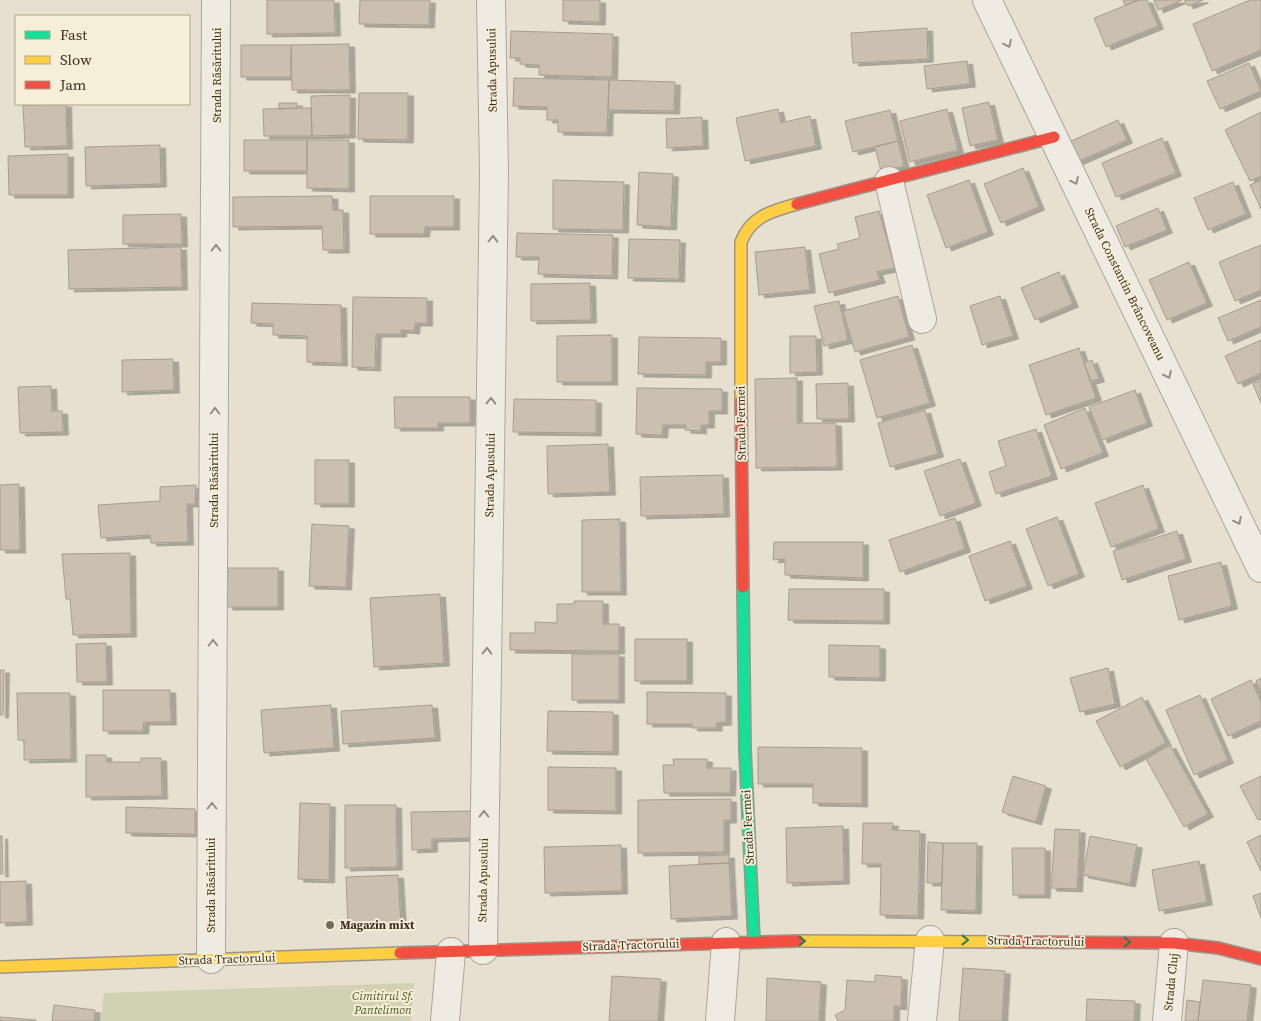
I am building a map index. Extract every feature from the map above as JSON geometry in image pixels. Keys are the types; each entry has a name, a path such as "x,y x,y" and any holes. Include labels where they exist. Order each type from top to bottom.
{"street":[{"name":"Strada Răsăritului","path":"211,959 216,0"},
{"name":"Strada Apusului","path":"483,950 494,173 491,0"},
{"name":"Strada Constantin Brâncoveanu","path":"987,0 1261,568"},
{"name":"Strada Fermei","path":"754,941 745,750 739,249 742,235 753,222 767,212 1054,137"},
{"path":"889,181 922,319"},
{"path":"922,1021 930,940"},
{"name":"Strada Tractorului","path":"0,967 754,941 1174,942 1240,951 1261,959"},
{"path":"720,1021 726,942"},
{"name":"Strada Cluj","path":"1167,1021 1174,942"},
{"path":"445,1021 451,952"}],"green space":[{"name":"Cimitirul Sf. Pantelimon","path":"414,983 411,1021 101,1021 104,993"}],"building":[{"path":"267,0 334,0 335,33 267,34"},
{"path":"360,0 430,0 429,25 359,24"},
{"path":"563,0 600,0 600,22 563,21"},
{"path":"1123,0 1139,0 1125,5"},
{"path":"1139,0 1147,0 1158,26 1106,47 1094,18"},
{"path":"1154,0 1182,0 1158,10"},
{"path":"1184,0 1203,0 1188,6"},
{"path":"1250,0 1261,0 1261,50 1212,71 1193,24"},
{"path":"927,28 928,59 853,63 851,33"},
{"path":"511,31 613,34 612,77 539,75 539,65 520,64 520,58 510,58"},
{"path":"349,44 350,90 292,90 291,45"},
{"path":"241,45 291,45 291,77 241,77"},
{"path":"967,61 970,84 927,89 924,66"},
{"path":"1249,63 1261,91 1220,109 1207,81"},
{"path":"514,78 609,80 607,133 558,132 558,120 547,120 547,107 513,106"},
{"path":"609,80 675,82 674,111 608,110"},
{"path":"359,93 408,93 408,140 358,139"},
{"path":"350,95 350,135 312,136 311,96"},
{"path":"989,102 998,140 970,146 962,108"},
{"path":"279,103 297,103 297,108 279,109"},
{"path":"23,105 66,105 67,146 25,147"},
{"path":"311,108 312,136 264,136 263,109"},
{"path":"778,109 781,123 810,116 816,146 745,161 736,118"},
{"path":"947,109 958,150 910,162 900,121"},
{"path":"890,110 898,141 853,152 845,121"},
{"path":"1261,112 1261,176 1250,181 1225,130"},
{"path":"702,117 703,146 667,148 666,119"},
{"path":"1118,120 1127,140 1077,162 1069,142"},
{"path":"1162,138 1176,173 1116,197 1102,163"},
{"path":"244,140 307,140 307,171 244,171"},
{"path":"307,140 349,140 349,189 307,188"},
{"path":"898,141 904,166 881,171 875,147"},
{"path":"160,145 161,184 86,186 85,147"},
{"path":"68,154 68,195 9,195 8,156"},
{"path":"1023,168 1039,207 1001,223 984,184"},
{"path":"639,172 673,174 671,227 637,225"},
{"path":"553,180 624,182 623,230 553,229"},
{"path":"969,180 988,232 946,248 927,195"},
{"path":"1261,180 1261,209 1250,185"},
{"path":"1233,182 1246,214 1208,230 1194,198"},
{"path":"332,196 333,210 343,210 344,250 323,250 322,226 233,227 233,197"},
{"path":"370,196 454,196 454,227 425,227 424,234 370,234"},
{"path":"1158,208 1167,230 1125,247 1116,226"},
{"path":"879,211 895,268 877,272 880,280 829,293 819,254 839,249 837,244 860,238 855,217"},
{"path":"181,214 182,244 123,244 123,215"},
{"path":"517,233 613,235 612,276 538,274 539,257 516,257"},
{"path":"629,239 680,240 679,279 628,278"},
{"path":"1261,245 1261,290 1235,301 1219,262"},
{"path":"181,247 182,287 69,289 68,250"},
{"path":"805,247 810,290 759,295 755,252"},
{"path":"1189,262 1207,303 1167,320 1149,280"},
{"path":"1059,272 1073,304 1035,320 1021,288"},
{"path":"590,283 591,320 531,321 531,284"},
{"path":"898,296 909,337 855,352 843,311"},
{"path":"1000,296 1013,336 982,345 970,306"},
{"path":"353,297 427,298 427,323 415,323 414,331 401,330 401,334 376,334 375,368 352,367"},
{"path":"1261,300 1261,327 1228,341 1218,318"},
{"path":"839,301 848,340 824,346 814,306"},
{"path":"252,303 341,305 342,363 307,362 307,336 273,335 273,324 251,323"},
{"path":"612,335 612,382 557,382 557,336"},
{"path":"790,336 816,336 817,372 790,373"},
{"path":"639,337 721,338 721,362 706,362 706,375 638,374"},
{"path":"1261,340 1261,373 1238,384 1225,356"},
{"path":"912,345 930,403 877,418 860,360"},
{"path":"1079,348 1096,398 1046,415 1029,365"},
{"path":"173,359 174,390 122,392 122,360"},
{"path":"1092,360 1099,379 1091,381 1084,363"},
{"path":"797,378 797,423 836,423 837,467 756,468 755,379"},
{"path":"1261,380 1261,403 1253,384"},
{"path":"848,383 849,419 817,419 816,384"},
{"path":"51,386 52,411 62,411 63,432 20,433 18,387"},
{"path":"637,388 722,389 722,411 709,411 709,425 701,425 701,431 685,430 686,425 663,425 662,435 636,434"},
{"path":"1135,390 1147,423 1102,440 1089,407"},
{"path":"394,397 470,397 470,423 438,423 438,428 395,428"},
{"path":"514,399 596,400 596,433 513,432"},
{"path":"1085,408 1103,453 1061,469 1044,425"},
{"path":"925,410 938,454 890,467 878,423"},
{"path":"1036,429 1052,476 996,494 989,472 1006,466 998,441"},
{"path":"608,444 610,492 548,494 547,446"},
{"path":"960,459 976,503 940,516 924,471"},
{"path":"315,460 349,460 349,504 315,504"},
{"path":"723,475 724,514 641,516 640,477"},
{"path":"19,484 20,550 0,550 0,485"},
{"path":"196,485 195,504 187,504 188,542 151,543 150,535 101,538 98,505 160,501 160,487"},
{"path":"1143,485 1159,529 1111,547 1095,503"},
{"path":"1057,517 1079,574 1048,586 1026,529"},
{"path":"955,518 965,549 900,572 889,540"},
{"path":"620,519 621,592 582,592 582,520"},
{"path":"312,524 349,526 346,587 309,586"},
{"path":"1177,531 1186,559 1122,580 1113,551"},
{"path":"1010,541 1027,586 985,601 969,556"},
{"path":"774,542 863,542 863,578 785,575 785,559 773,560"},
{"path":"130,553 131,634 73,635 70,599 66,599 62,554"},
{"path":"1221,562 1232,606 1179,620 1168,576"},
{"path":"228,568 278,568 278,607 227,607"},
{"path":"789,589 884,589 884,621 788,620"},
{"path":"440,594 444,663 374,667 370,598"},
{"path":"574,601 603,601 603,624 619,624 619,651 510,650 510,633 535,633 535,622 557,623 557,604 574,604"},
{"path":"635,639 687,639 687,681 635,681"},
{"path":"106,643 107,682 77,682 76,644"},
{"path":"829,645 880,646 880,678 829,677"},
{"path":"572,654 619,654 619,700 572,700"},
{"path":"1108,668 1115,704 1080,712 1070,678"},
{"path":"0,670 4,670 3,715 0,715"},
{"path":"1261,678 1261,692 1256,681"},
{"path":"1251,680 1261,702 1261,721 1228,736 1211,699"},
{"path":"103,690 170,690 171,722 144,722 143,731 103,731"},
{"path":"647,692 726,693 726,722 716,723 717,728 692,728 692,724 647,724"},
{"path":"17,693 70,693 71,759 24,760 24,740 18,740"},
{"path":"1200,695 1228,760 1194,775 1166,710"},
{"path":"1142,697 1166,743 1120,767 1096,721"},
{"path":"331,705 334,748 264,753 261,710"},
{"path":"432,705 435,738 343,744 341,711"},
{"path":"548,711 613,712 613,752 547,751"},
{"path":"1170,745 1208,814 1184,827 1146,759"},
{"path":"758,747 862,748 862,804 813,803 813,784 758,784"},
{"path":"86,755 106,755 107,762 141,762 141,758 161,758 162,796 86,797"},
{"path":"673,759 707,759 707,768 731,768 730,793 664,793 663,765 674,765"},
{"path":"548,767 616,768 616,811 548,810"},
{"path":"1013,776 1046,786 1036,822 1002,812"},
{"path":"1261,776 1261,819 1258,820 1240,786"},
{"path":"731,799 731,820 724,820 724,852 638,853 638,800"},
{"path":"300,803 330,804 329,880 298,879"},
{"path":"345,805 396,805 397,867 345,868"},
{"path":"126,807 195,809 195,834 126,833"},
{"path":"472,811 473,838 432,839 432,849 412,850 411,812"},
{"path":"863,823 893,823 892,830 920,831 918,916 880,915 881,864 862,864"},
{"path":"843,826 844,881 787,883 786,828"},
{"path":"1055,829 1080,830 1077,889 1051,888"},
{"path":"1261,835 1261,871 1247,842"},
{"path":"0,836 2,836 3,874 0,874"},
{"path":"1090,836 1137,845 1130,884 1083,875"},
{"path":"928,842 943,843 942,883 927,883"},
{"path":"943,843 977,843 976,911 941,910"},
{"path":"621,845 622,891 545,893 544,847"},
{"path":"1012,848 1045,848 1045,895 1013,895"},
{"path":"729,855 729,863 699,864 699,856"},
{"path":"1199,861 1207,902 1159,911 1152,870"},
{"path":"729,863 732,916 671,919 669,866"},
{"path":"398,875 401,924 348,927 346,877"},
{"path":"26,881 27,922 0,923 0,882"},
{"path":"1261,893 1261,918 1253,896"},
{"path":"963,968 1005,971 1002,1021 959,1021"},
{"path":"875,975 902,977 901,1007 894,1006 894,1021 838,1021 835,1015 845,1010 847,980 875,982"},
{"path":"612,976 661,979 658,1021 609,1021"},
{"path":"767,978 821,982 819,1021 766,1021"},
{"path":"1203,980 1251,985 1247,1021 1198,1021"},
{"path":"1087,999 1135,1001 1134,1021 1086,1021"},
{"path":"1187,1000 1200,1002 1198,1021 1185,1021"},
{"path":"54,1005 95,1010 94,1021 52,1021"},
{"path":"0,1017 36,1020 36,1021 0,1021"}],"traffic: fast":[{"path":"743,587 745,750 754,941"}],"traffic: slow":[{"path":"741,400 741,242 750,226 757,220 771,212 797,204"},
{"path":"798,941 1006,942"},
{"path":"0,967 400,953"}],"traffic: jam":[{"path":"797,204 1054,137"},
{"path":"741,400 743,587"},
{"path":"400,953 798,941"},
{"path":"1006,942 1174,943 1218,948 1261,959"}],"place":[{"name":"Magazin mixt","path":"330,925"}]}
